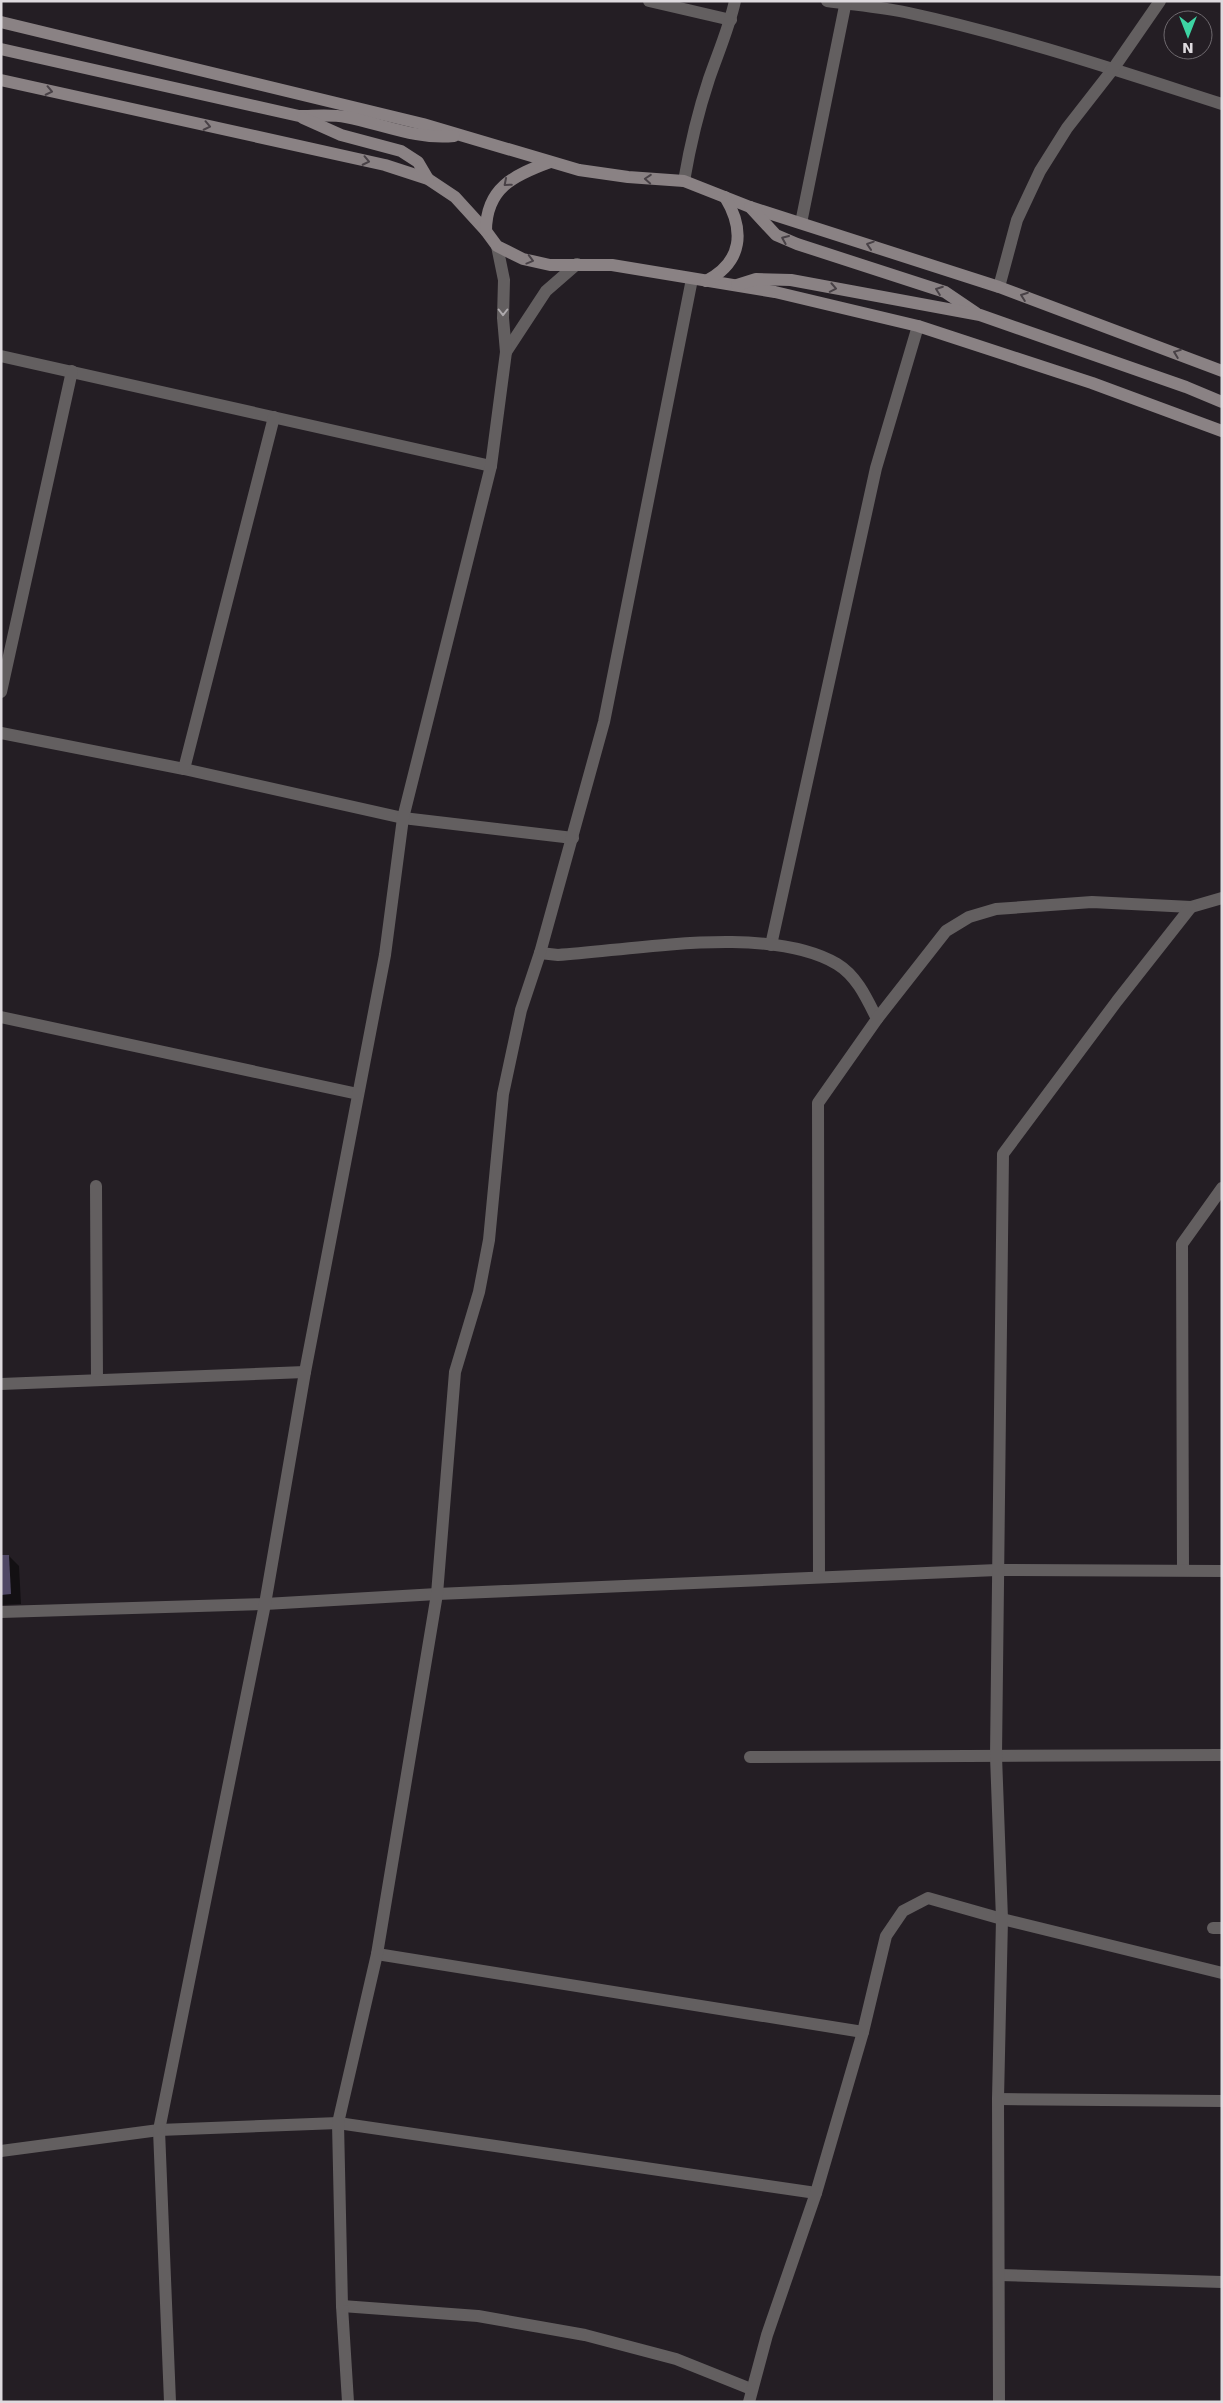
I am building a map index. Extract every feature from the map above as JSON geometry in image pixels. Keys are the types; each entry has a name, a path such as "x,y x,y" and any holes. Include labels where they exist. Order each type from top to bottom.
{"main road":[{"path":"1,22 422,124 579,170 628,177 684,181 750,207 999,287 1222,371"},
{"path":"1,49 299,116 344,117 412,134 438,138 461,135"},
{"path":"1,80 385,165 428,179 454,197 498,246 523,259 550,265 612,265 692,280 775,292 918,326 1092,383 1222,431"},
{"path":"299,116 341,136 401,151 418,162 428,179"},
{"path":"486,231 486,214 490,202 500,189 511,179 526,170 550,162"},
{"path":"706,281 719,274 730,261 737,242 739,229 735,214 725,197"},
{"path":"750,207 776,235 797,244 946,292 980,316"},
{"path":"734,286 756,278 791,280 980,316 1222,402"}],"street":[{"path":"649,1 731,20"},
{"path":"684,181 690,147 709,79 731,20 735,1"},
{"path":"826,1 846,2 908,13 1113,69 1222,104"},
{"path":"999,287 1017,220 1040,172 1066,128 1113,69 1160,1"},
{"path":"801,223 846,2"},
{"path":"170,2402 159,2130 265,1604 305,1372 385,955 402,818 491,466 506,352 503,318 504,280 498,246"},
{"path":"506,352 546,291 577,264"},
{"path":"348,2402 342,2306 338,2123 377,1954 437,1594 455,1372 479,1292 489,1240 503,1094 521,1010 573,838 604,722 692,280"},
{"path":"770,945 876,468 918,326"},
{"path":"1,356 491,466"},
{"path":"1,692 72,371"},
{"path":"184,769 274,417"},
{"path":"1,733 184,769 402,818 573,838"},
{"path":"819,1577 818,1103 877,1019 946,931 969,917 996,909 1092,902 1191,907 1222,898"},
{"path":"999,2402 998,2099 1002,1919 996,1756 1003,1154 1117,1001 1191,907"},
{"path":"540,952 558,956 676,944 719,943 770,945 804,950 838,965 862,989 877,1019"},
{"path":"1,1016 358,1094"},
{"path":"96,1186 96,1380"},
{"path":"1183,1570 1182,1244 1222,1188"},
{"path":"1,1384 305,1372"},
{"path":"1,1612 265,1604 437,1594 998,1570 1222,1571"},
{"path":"750,1757 1222,1755"},
{"path":"342,2306 478,2316 585,2335 676,2359 750,2395 803,2227 816,2193 862,2032 886,1936 902,1911 928,1898 1002,1919 1222,1973"},
{"path":"377,1954 862,2032"},
{"path":"998,2099 1222,2101"},
{"path":"1,2151 159,2130 338,2123 816,2193"},
{"path":"999,2275 1222,2282"}],"building":[{"path":"1,1555 9,1555 11,1594 1,1595"}]}
